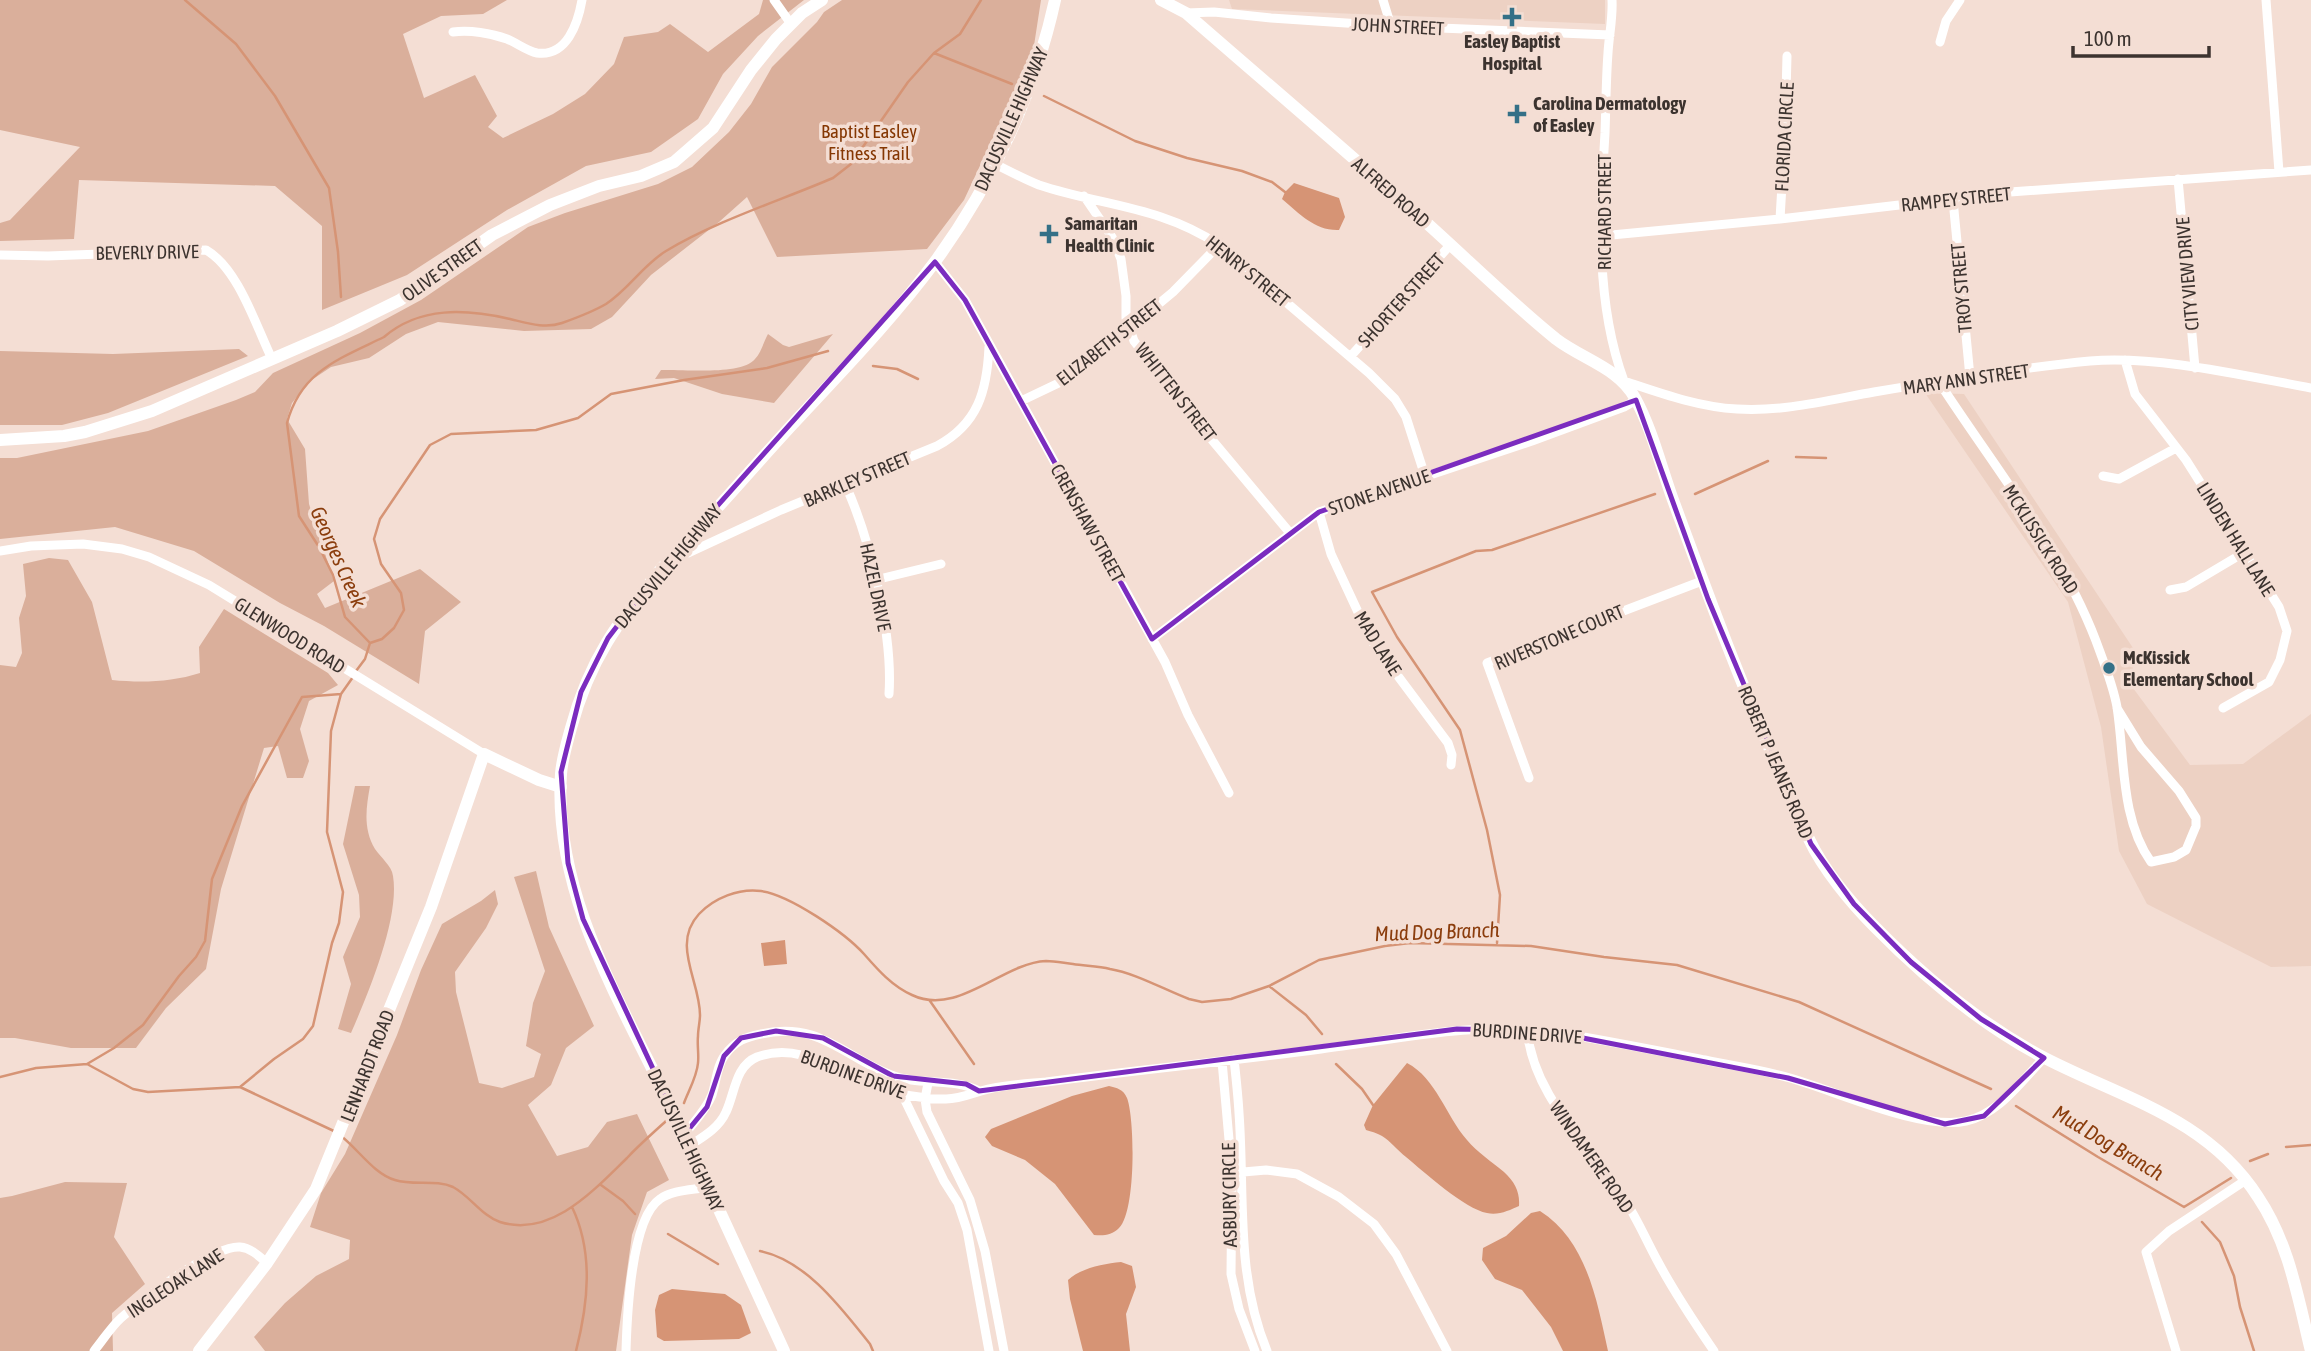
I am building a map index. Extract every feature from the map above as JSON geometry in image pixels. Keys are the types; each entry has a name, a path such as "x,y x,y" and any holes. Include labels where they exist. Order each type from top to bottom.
{"street":[{"path":"453,32 464,31 506,38 538,53 556,50 570,37 582,0"},
{"path":"774,0 791,24"},
{"name":"OLIVE STREET","path":"0,440 64,436 112,425 152,411 337,331 400,300 492,235 550,205 600,186 641,176 674,162 713,128 751,70 791,24 822,0"},
{"name":"DACUSVILLE HIGHWAY","path":"784,1351 583,919 568,863 561,787 566,745 579,698 608,638 668,562 895,311 960,226 995,163 1024,100 1042,50 1055,0"},
{"name":"ALFRED ROAD","path":"1161,0 1186,13 1559,341 1624,380"},
{"path":"1382,0 1391,26"},
{"name":"RICHARD STREET","path":"1612,0 1601,236 1604,286 1616,358 1624,380"},
{"path":"1940,42 1946,21 1960,0"},
{"path":"2266,0 2279,172"},
{"name":"JOHN STREET","path":"1186,13 1214,12 1391,26 1610,35"},
{"name":"FLORIDA CIRCLE","path":"1780,219 1787,56"},
{"name":"HENRY STREET","path":"995,163 1040,185 1167,217 1199,231 1219,244 1350,357 1402,408 1425,476"},
{"name":"RAMPEY STREET","path":"1601,236 2023,191 2311,170"},
{"name":"CITY VIEW DRIVE","path":"2178,179 2194,368"},
{"name":"WHITTEN STREET","path":"1084,197 1112,237 1121,259 1128,329 1135,341 1290,533"},
{"name":"TROY STREET","path":"1953,200 1970,377"},
{"name":"ELIZABETH STREET","path":"1021,401 1065,380 1174,292 1219,244"},
{"name":"SHORTER STREET","path":"1350,357 1451,244"},
{"name":"BEVERLY DRIVE","path":"0,255 48,256 206,250 217,256 229,269 272,359"},
{"name":"CRENSHAW STREET","path":"935,262 965,300 990,345 1152,639 1229,793"},
{"name":"BARKLEY STREET","path":"668,562 781,510 954,437 970,422 981,399 988,370 990,345"},
{"name":"MARY ANN STREET","path":"1624,380 1705,405 1763,410 2091,361 2125,360 2194,368 2311,388"},
{"name":"LINDEN HALL LANE","path":"2125,360 2135,394 2176,448 2245,552 2279,607 2287,631 2280,660 2269,682 2223,708"},
{"name":"ROBERT P JEANES ROAD","path":"1624,380 1636,400 1702,581 1756,718 1811,844 1846,894 1877,929 1952,997 1980,1018 2044,1058 2148,1104 2219,1152 2246,1180 2282,1241 2311,1351"},
{"name":"MCKLISSICK ROAD","path":"1939,383 2073,588 2113,689 2126,789 2139,841 2151,862 2174,857 2186,850 2196,826 2196,818 2179,791 2141,747 2117,708"},
{"name":"STONE AVENUE","path":"1152,639 1319,512 1532,441 1624,407 1636,400"},
{"path":"2103,476 2119,479 2176,448"},
{"name":"HAZEL DRIVE","path":"845,484 863,531 875,580 891,674 889,694"},
{"name":"MAD LANE","path":"1319,512 1331,554 1371,640 1448,743 1452,755 1451,765"},
{"name":"GLENWOOD ROAD","path":"0,551 31,546 83,544 122,549 149,557 209,585 484,754 539,780 561,787"},
{"path":"2169,590 2186,587 2245,552"},
{"path":"875,580 941,564"},
{"name":"RIVERSTONE COURT","path":"1529,778 1487,663 1702,581"},
{"name":"LENHARDT ROAD","path":"199,1351 267,1263 316,1189 431,907 484,754"},
{"name":"BURDINE DRIVE","path":"687,1140 712,1131 726,1114 744,1065 757,1058 794,1052 875,1086 925,1099 967,1097 979,1091 1444,1031 1527,1030 1602,1040 1788,1077 1920,1120 1945,1124 1984,1116 2005,1099 2044,1058"},
{"name":"WINDAMERE ROAD","path":"1527,1030 1529,1049 1538,1075 1554,1103 1625,1199 1678,1297 1714,1351"},
{"name":"BURDINE DRIVE","path":"687,1140 707,1107 723,1056 741,1038 776,1031 805,1033 822,1038 893,1076 928,1083 966,1084 979,1091"},
{"name":"ASBURY CIRCLE","path":"1234,1059 1240,1113 1231,1274 1239,1309 1255,1351"},
{"name":"ASBURY CIRCLE","path":"1222,1060 1248,1289 1256,1323 1267,1351"},
{"path":"928,1083 925,1099 927,1112 970,1200 985,1251 1004,1351"},
{"path":"901,1092 944,1181 958,1203 971,1253 989,1351"},
{"path":"1236,1172 1266,1170 1297,1174 1339,1197 1374,1224 1396,1254 1447,1351"},
{"path":"2176,1351 2146,1252 2169,1231 2246,1180"},
{"path":"626,1351 638,1236 648,1212 657,1200 667,1195 708,1187"},
{"path":"958,1203 970,1200"},
{"name":"INGLEOAK LANE","path":"94,1351 129,1311 207,1258 229,1248 241,1247 251,1250 267,1263"},
{"path":"971,1253 985,1251"},
{"path":"1246,1328 1256,1323"}],"highlighted area":[{"path":"935,262 965,300 1152,639 1319,512 1636,400 1708,599 1811,844 1854,904 1911,962 1981,1019 2044,1058 1984,1116 1945,1124 1788,1078 1547,1031 1457,1029 979,1091 966,1084 893,1076 823,1038 776,1031 741,1038 724,1056 707,1107 684,1135 583,919 568,863 561,772 581,692 608,638 661,569"}],"shaded area":[{"name":"Easley Baptist Hospital","path":"1229,0 1605,0 1605,24 1232,9"},
{"path":"1294,183 1339,198 1345,217 1339,230 1315,225 1282,199"},
{"name":"McKissick Elementary School","path":"1925,393 1964,394 2133,648 2133,688 2190,765 2243,764 2311,714 2311,966 2271,967 2147,904 2119,851 2101,727 2068,602"},
{"path":"785,940 787,964 764,966 761,943"},
{"path":"1407,1063 1426,1078 1475,1149 1511,1180 1518,1192 1519,1206 1495,1214 1478,1210 1445,1189 1384,1137 1366,1130 1364,1125 1373,1105"},
{"path":"1109,1086 1124,1093 1130,1109 1131,1185 1125,1219 1119,1228 1108,1234 1094,1235 1055,1184 1025,1160 992,1146 985,1137 991,1129 1072,1096"},
{"path":"1540,1211 1569,1238 1579,1255 1594,1293 1608,1351 1563,1351 1551,1327 1522,1290 1495,1279 1482,1260 1483,1248 1506,1236 1531,1213"},
{"path":"1121,1262 1132,1266 1136,1287 1126,1314 1130,1351 1083,1351 1068,1280 1100,1265"},
{"path":"672,1289 725,1294 741,1305 751,1333 739,1339 664,1341 657,1337 655,1310 659,1295"}],"green space":[{"path":"0,0 507,0 483,14 441,16 403,34 424,98 475,75 497,116 488,127 503,138 553,114 585,94 614,64 624,37 658,32 670,24 708,52 759,14 763,0 804,0 758,36 723,74 698,119 651,152 586,166 507,210 407,275 322,310 322,226 275,186 79,180 74,239 0,241 0,223 10,220 80,147 0,130"},
{"name":"Baptist Easley Fitness Trail","path":"842,0 1041,0 1033,52 964,200 927,249 777,257 747,197 651,275 612,317 591,329 524,331 438,322 406,334 369,358 331,367 310,381 292,403 287,419 305,449 309,504 334,581 317,594 325,608 420,569 461,602 425,631 419,684 194,551 115,527 0,539 0,458 17,458 148,431 236,400 255,392 273,373 360,333 421,300 528,227 658,184 692,167 729,132 751,104 772,67 824,12"},
{"path":"768,334 789,347 833,334 774,403 722,394 674,378 655,379 661,370 725,370 748,364 757,356"},
{"path":"239,349 248,356 108,413 62,425 0,425 0,351 113,354"},
{"path":"49,558 68,560 92,602 112,680 157,681 200,673 199,647 224,609 328,673 338,685 309,701 300,729 309,761 303,778 287,778 278,746 264,748 221,889 206,969 166,1008 136,1048 71,1048 0,1038 0,665 16,667 22,653 19,618 26,596 23,564"},
{"path":"355,786 370,786 367,826 375,849 392,872 394,893 381,956 351,1033 338,1029 351,984 343,957 360,917 359,895 343,844"},
{"path":"536,871 549,927 594,1026 566,1048 551,1085 528,1105 557,1156 588,1147 607,1122 637,1114 669,1180 647,1192 632,1235 616,1351 265,1351 254,1337 285,1303 316,1276 349,1259 350,1240 310,1227 321,1193 345,1154 442,924 495,890 498,904 486,928 455,972 456,992 479,1083 502,1088 534,1077 541,1054 526,1046 533,1003 545,971 514,877"},
{"path":"65,1182 127,1183 114,1237 145,1284 112,1313 113,1351 0,1351 0,1198"}],"waterway":[{"path":"185,0 236,44 275,96 329,188 341,297"},
{"name":"Georges Creek","path":"370,643 345,617 333,575 299,516 287,423 293,405 312,379 337,360 384,337 398,327 428,315 477,313 543,325 556,325 573,319 606,304 658,257 685,240 833,178 851,164 908,82 934,53 960,34 981,0"},
{"path":"934,53 1012,84"},
{"path":"1044,96 1135,141 1187,158 1242,171 1272,182 1285,192"},
{"path":"370,643 382,639 394,628 404,610 401,593 381,564 374,539 380,519 430,445 451,434 536,430 578,418 611,394 767,368 828,351"},
{"path":"873,366 897,369 918,379"},
{"path":"1796,457 1826,458"},
{"path":"1695,494 1768,461"},
{"path":"1497,943 1500,895 1487,830 1460,730 1397,637 1372,592 1476,551 1492,550 1655,494"},
{"name":"Georges Creek","path":"356,671 365,659 370,643"},
{"path":"240,1087 303,1039 313,1026 339,923 343,892 327,832 331,731 341,694 353,677"},
{"name":"Georges Creek","path":"0,1077 36,1068 87,1064 114,1048 143,1025 196,957 205,941 212,879 242,806 302,697 341,694"},
{"name":"Mud Dog Branch","path":"684,1103 697,1068 700,1018 687,938 691,926 705,908 719,899 753,890 773,894 816,916 855,945 898,987 929,1000 963,994 1013,970 1046,961 1120,971 1202,1002 1231,999 1269,986 1319,960 1385,946 1410,943 1531,946 1677,965 1799,1002 1991,1089"},
{"path":"1269,986 1306,1015 1322,1034"},
{"path":"930,1001 974,1064"},
{"name":"Mud Dog Branch","path":"87,1064 133,1089 148,1092 240,1087 336,1132"},
{"path":"1336,1064 1362,1089 1373,1105"},
{"name":"Mud Dog Branch","path":"2016,1106 2184,1207 2231,1178"},
{"name":"Mud Dog Branch","path":"341,1136 387,1177 402,1182 439,1183 453,1187 494,1219 519,1225 554,1217 586,1197 666,1121"},
{"path":"2286,1147 2311,1145"},
{"path":"2250,1161 2268,1154"},
{"path":"601,1185 623,1201 635,1214"},
{"path":"572,1207 584,1242 587,1279 584,1315 576,1351"},
{"name":"Mud Dog Branch","path":"2202,1222 2220,1242 2234,1276 2240,1307 2254,1351"},
{"path":"668,1234 718,1264"},
{"path":"760,1251 777,1256 808,1275 847,1316 873,1351"}],"place":[{"name":"Easley Baptist Hospital","path":"1512,17"},
{"name":"Carolina Dermatology of Easley","path":"1517,114"},
{"name":"Samaritan Health Clinic","path":"1049,234"},
{"name":"McKissick Elementary School","path":"2109,668"}]}
